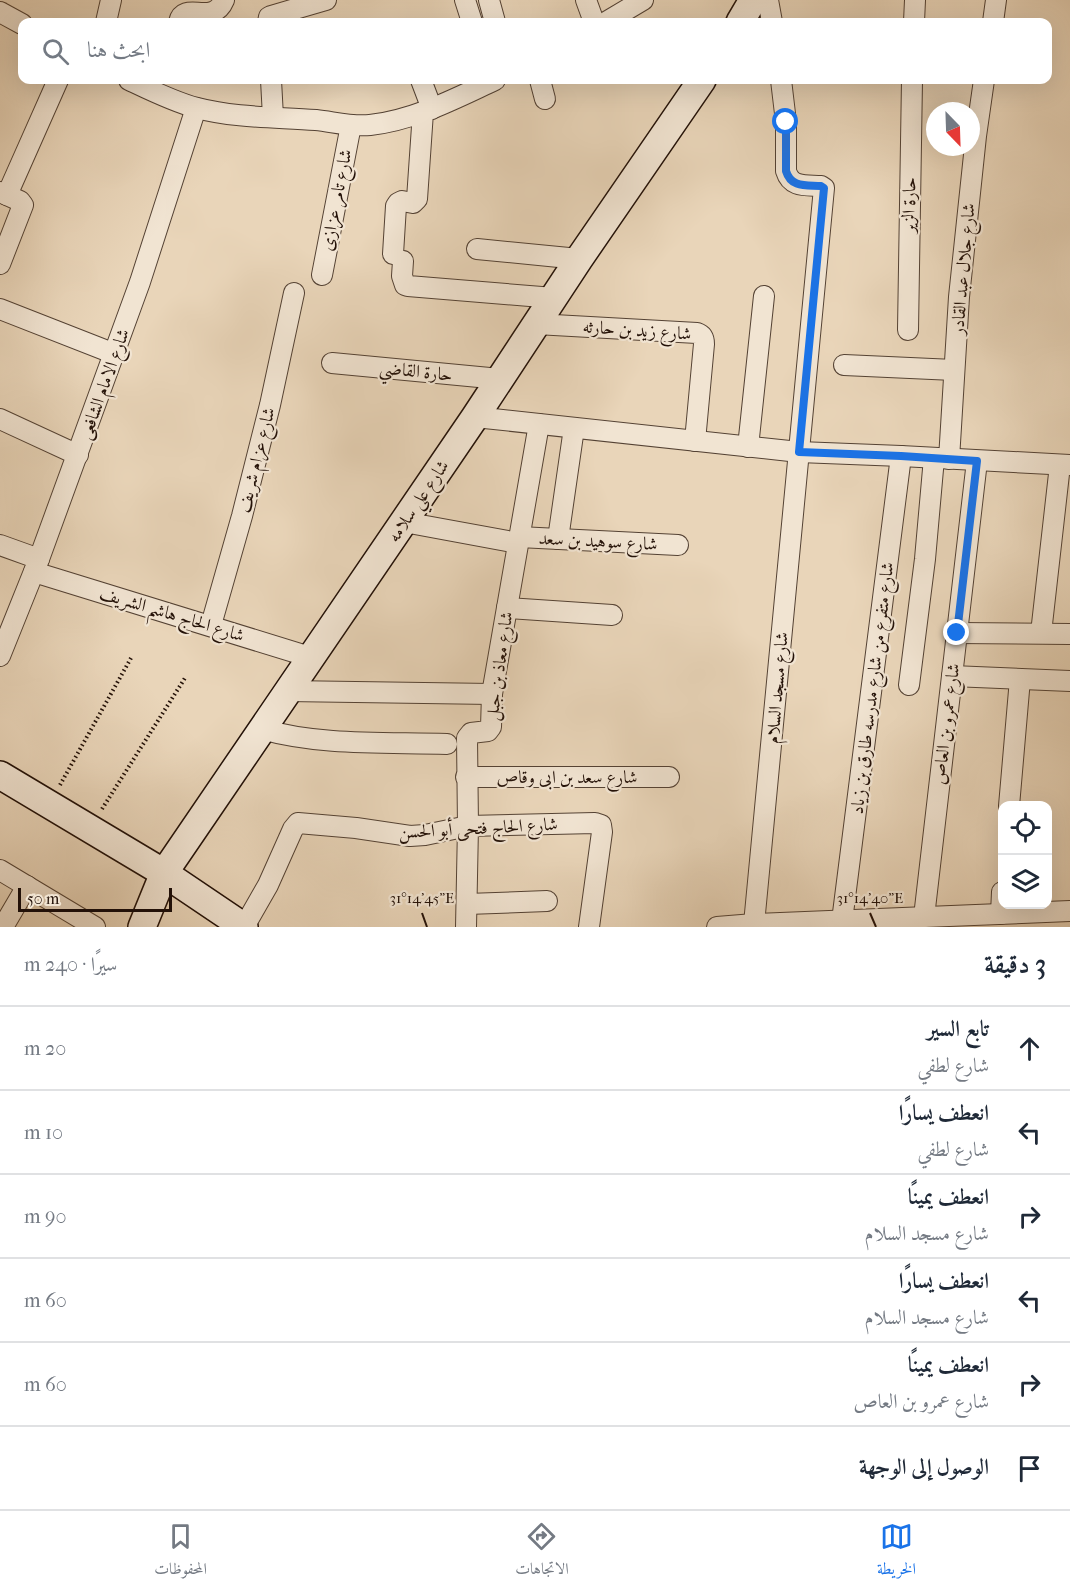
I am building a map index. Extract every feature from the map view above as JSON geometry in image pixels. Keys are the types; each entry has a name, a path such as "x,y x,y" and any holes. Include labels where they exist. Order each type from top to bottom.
{"street":[{"path":"107,18 111,0"},
{"path":"180,18 184,10 188,9 216,10 224,0"},
{"path":"269,18 326,0"},
{"path":"465,0 471,18"},
{"path":"489,0 494,18"},
{"path":"585,0 592,18"},
{"path":"742,18 753,0"},
{"path":"768,0 771,18"},
{"path":"914,18 915,0"},
{"path":"994,18 996,0"},
{"path":"612,18 640,1"},
{"path":"0,12 18,22"},
{"path":"0,264 22,208 20,201 3,193 56,84"},
{"path":"148,84 168,88 196,108 245,116 351,125 392,121 427,110 483,84"},
{"path":"271,84 273,117"},
{"path":"422,84 427,110 417,199 413,203 402,201 396,206 398,258 405,285 554,298"},
{"path":"541,84 545,99"},
{"name":"شارع علي سلامه","path":"142,927 164,873 699,84"},
{"name":"شارع مسجد السلام","path":"754,924 823,186 794,184 787,176 786,122 781,84"},
{"name":"حارة الزير","path":"908,330 912,84"},
{"name":"شارع جلال عبد القادر","path":"909,685 925,559 954,370 959,297 983,84"},
{"name":"شارع الامام الشافعى","path":"0,656 37,566 140,282 196,108"},
{"name":"شارع تامر عزازى","path":"322,275 351,125"},
{"path":"477,249 579,259"},
{"name":"شارع عزام شريف","path":"211,626 268,416 294,293"},
{"path":"748,447 764,296"},
{"path":"0,309 114,354"},
{"name":"شارع زيد بن حارثه","path":"536,324 701,334 704,344 695,441"},
{"name":"حارة القاضي","path":"332,363 500,379"},
{"path":"844,365 954,370"},
{"path":"475,417 799,452 1065,465 1041,633"},
{"path":"0,419 78,455"},
{"name":"شارع معاذ بن جبل","path":"466,927 467,736 490,729 492,694 539,424"},
{"path":"558,539 574,428"},
{"name":"شارع متفرع من شارع مدرسه طارق بن زياد","path":"842,921 901,456"},
{"name":"شارع عمرو بن العاص","path":"924,917 977,461"},
{"name":"شارع سوهيد بن سعد","path":"404,522 518,540 558,539 678,544"},
{"name":"شارع الحاج هاشم الشريف","path":"0,545 37,566 211,626 310,657"},
{"path":"507,608 612,615"},
{"path":"957,633 1070,634"},
{"path":"952,676 1070,681"},
{"path":"1010,801 1020,679"},
{"path":"287,691 492,694"},
{"path":"261,729 281,735 322,741 447,744"},
{"path":"0,775 164,873 244,927"},
{"name":"شارع سعد بن ابى وقاص","path":"466,777 669,777"},
{"name":"شارع الحاج فتحى أبو الحسن","path":"244,927 268,885 298,823 410,836 468,826 595,823 601,825 602,832 589,927"},
{"path":"0,870 95,927"},
{"path":"3,927 27,886"},
{"path":"717,927 1070,911 1070,899"},
{"path":"467,904 548,901"},
{"path":"1001,909 1001,915"}],"path":[{"path":"49,804 131,658"},
{"path":"90,829 185,678"}],"route":[{"path":"786,122 787,176 794,184 823,186 824,188 799,452 977,461 957,633"}]}
